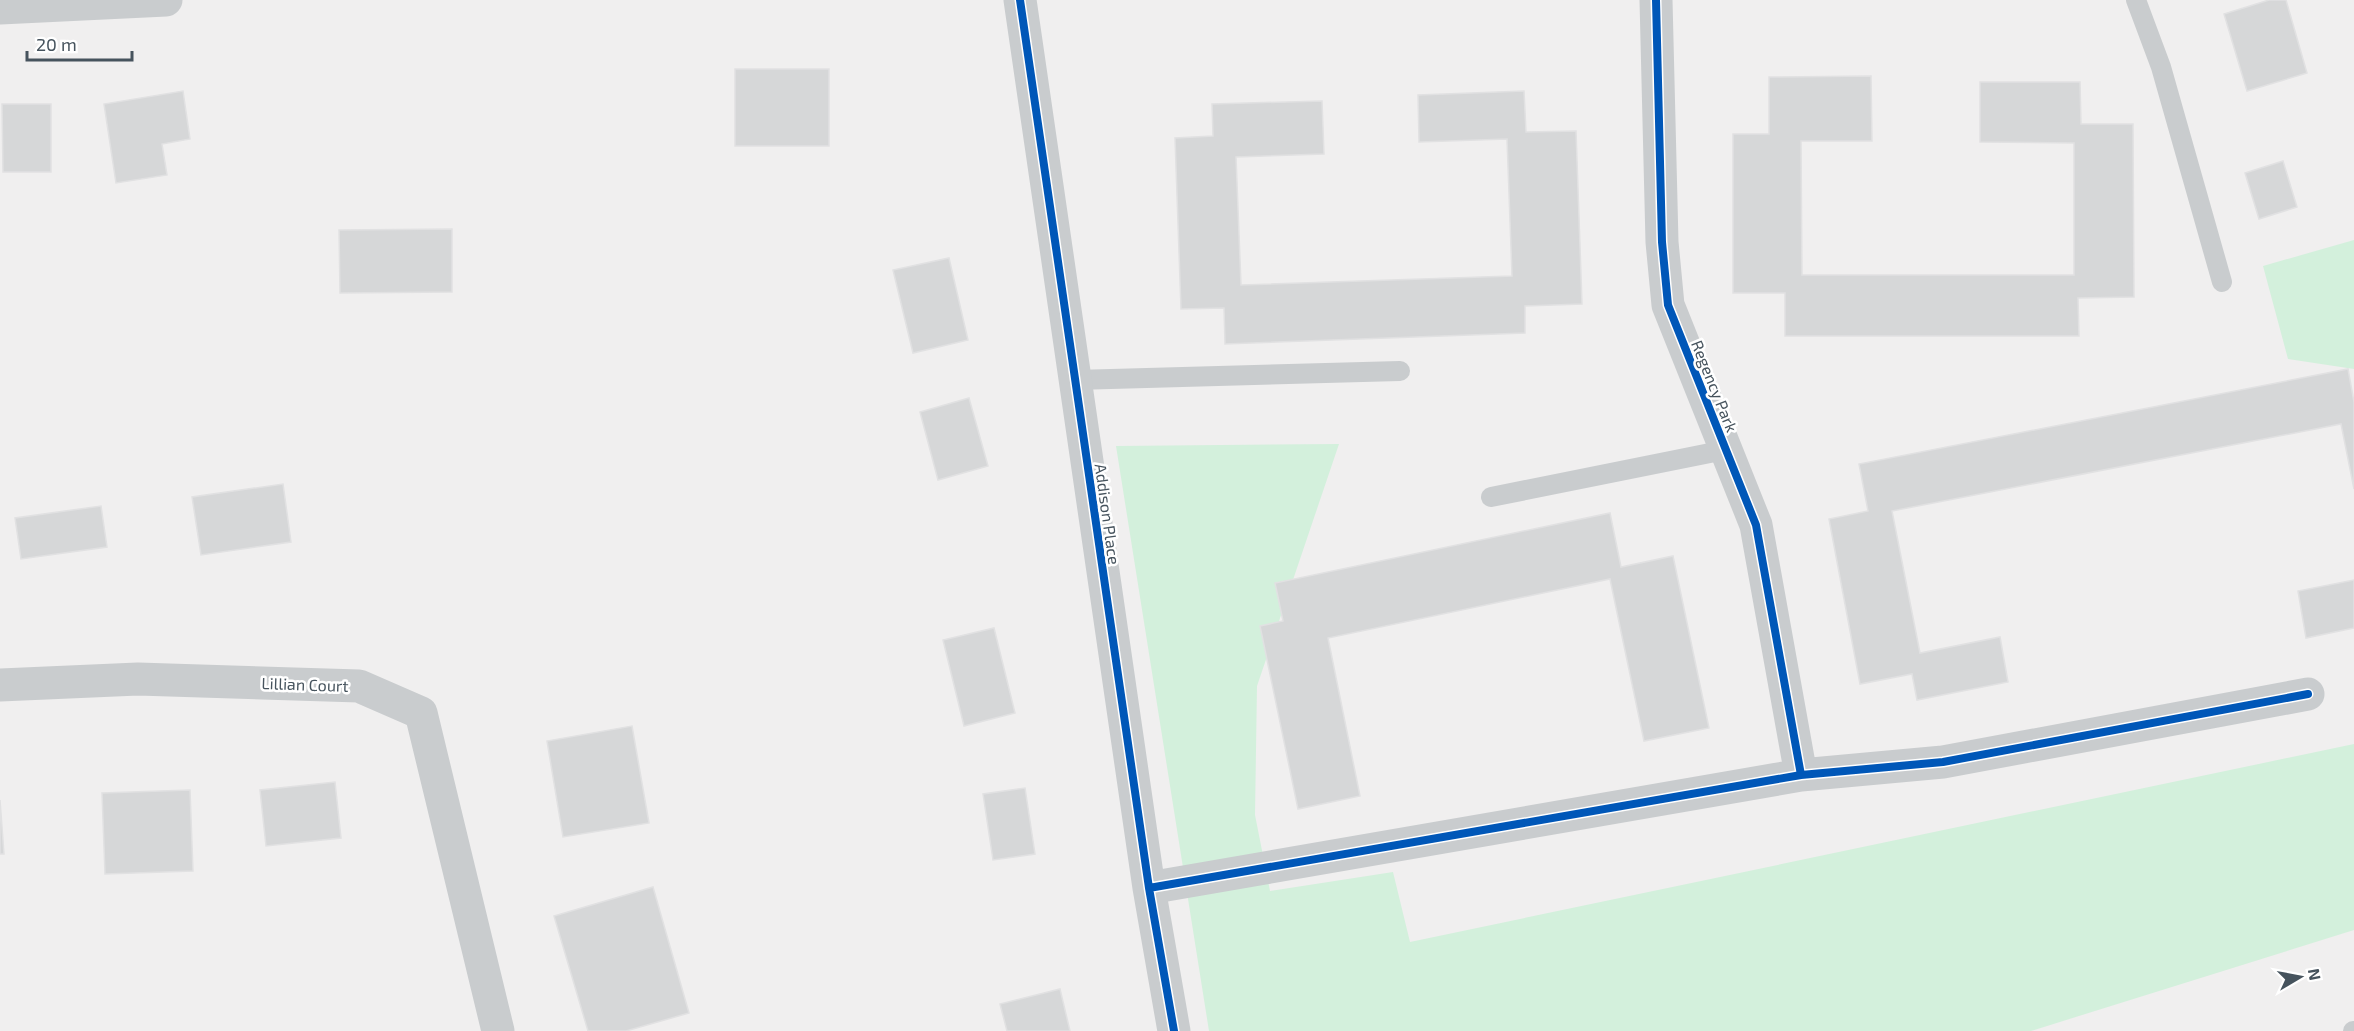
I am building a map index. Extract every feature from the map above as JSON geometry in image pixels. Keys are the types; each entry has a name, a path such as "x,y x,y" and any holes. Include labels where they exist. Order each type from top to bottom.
{"street":[{"path":"0,8 165,0"},
{"name":"Addison Place","path":"1020,0 1149,888 1174,1031"},
{"name":"Regency Park","path":"1656,0 1662,242 1668,305 1756,525 1801,775"},
{"name":"Lillian Court","path":"0,685 138,679 359,686 421,713 498,1031"},
{"path":"1149,888 1801,775 1943,762 2308,694"}],"lane":[{"path":"2136,0 2161,67 2222,282"},
{"path":"1075,380 1400,371"},
{"path":"1491,497 1725,450"}],"green space":[{"path":"2354,240 2354,369 2288,359 2263,266"},
{"path":"1339,444 1257,686 1255,815 1270,891 1393,872 1410,942 2354,744 2354,930 2031,1031 1209,1031 1116,446"}],"building":[{"path":"2269,0 2286,0 2307,73 2247,91 2224,14"},
{"path":"735,69 829,69 829,146 735,146"},
{"path":"1871,76 1872,141 1801,141 1802,275 2074,275 2074,143 1980,142 1980,82 2080,82 2081,124 2133,124 2134,297 2078,298 2079,336 1785,336 1785,293 1733,293 1733,134 1769,134 1769,77"},
{"path":"183,91 190,139 162,144 167,175 116,183 104,104"},
{"path":"1524,91 1526,132 1576,131 1582,304 1525,306 1525,333 1225,344 1224,308 1181,309 1175,138 1213,136 1212,104 1322,101 1324,154 1236,157 1241,285 1512,276 1507,139 1419,142 1418,95"},
{"path":"2,104 51,104 51,172 3,172"},
{"path":"2283,161 2297,207 2259,219 2245,173"},
{"path":"452,229 452,292 340,293 339,230"},
{"path":"949,258 968,340 913,353 893,270"},
{"path":"2348,369 2354,402 2354,489 2341,424 1892,511 1920,653 2000,637 2008,682 1917,700 1912,674 1860,684 1829,519 1868,511 1859,464"},
{"path":"969,398 988,466 938,480 920,412"},
{"path":"283,484 291,542 201,555 192,497"},
{"path":"101,506 107,547 21,559 15,518"},
{"path":"1610,513 1621,567 1673,556 1709,728 1644,741 1610,579 1328,638 1360,796 1298,809 1260,626 1283,621 1275,583"},
{"path":"2354,580 2354,628 2306,638 2298,591"},
{"path":"994,628 1015,713 964,726 943,640"},
{"path":"632,726 649,823 563,837 547,741"},
{"path":"335,782 341,838 266,846 260,790"},
{"path":"1025,788 1035,854 993,860 983,794"},
{"path":"190,790 193,871 105,874 102,793"},
{"path":"0,800 4,854 0,854"},
{"path":"653,887 689,1013 626,1031 588,1031 554,916"},
{"path":"1060,989 1070,1031 1007,1031 1000,1004"}],"cycle path":[{"path":"1020,0 1149,888 1174,1031"},
{"path":"1656,0 1662,242 1668,305 1756,525 1801,775"},
{"path":"1149,888 1801,775 1943,762 2308,694"}]}
